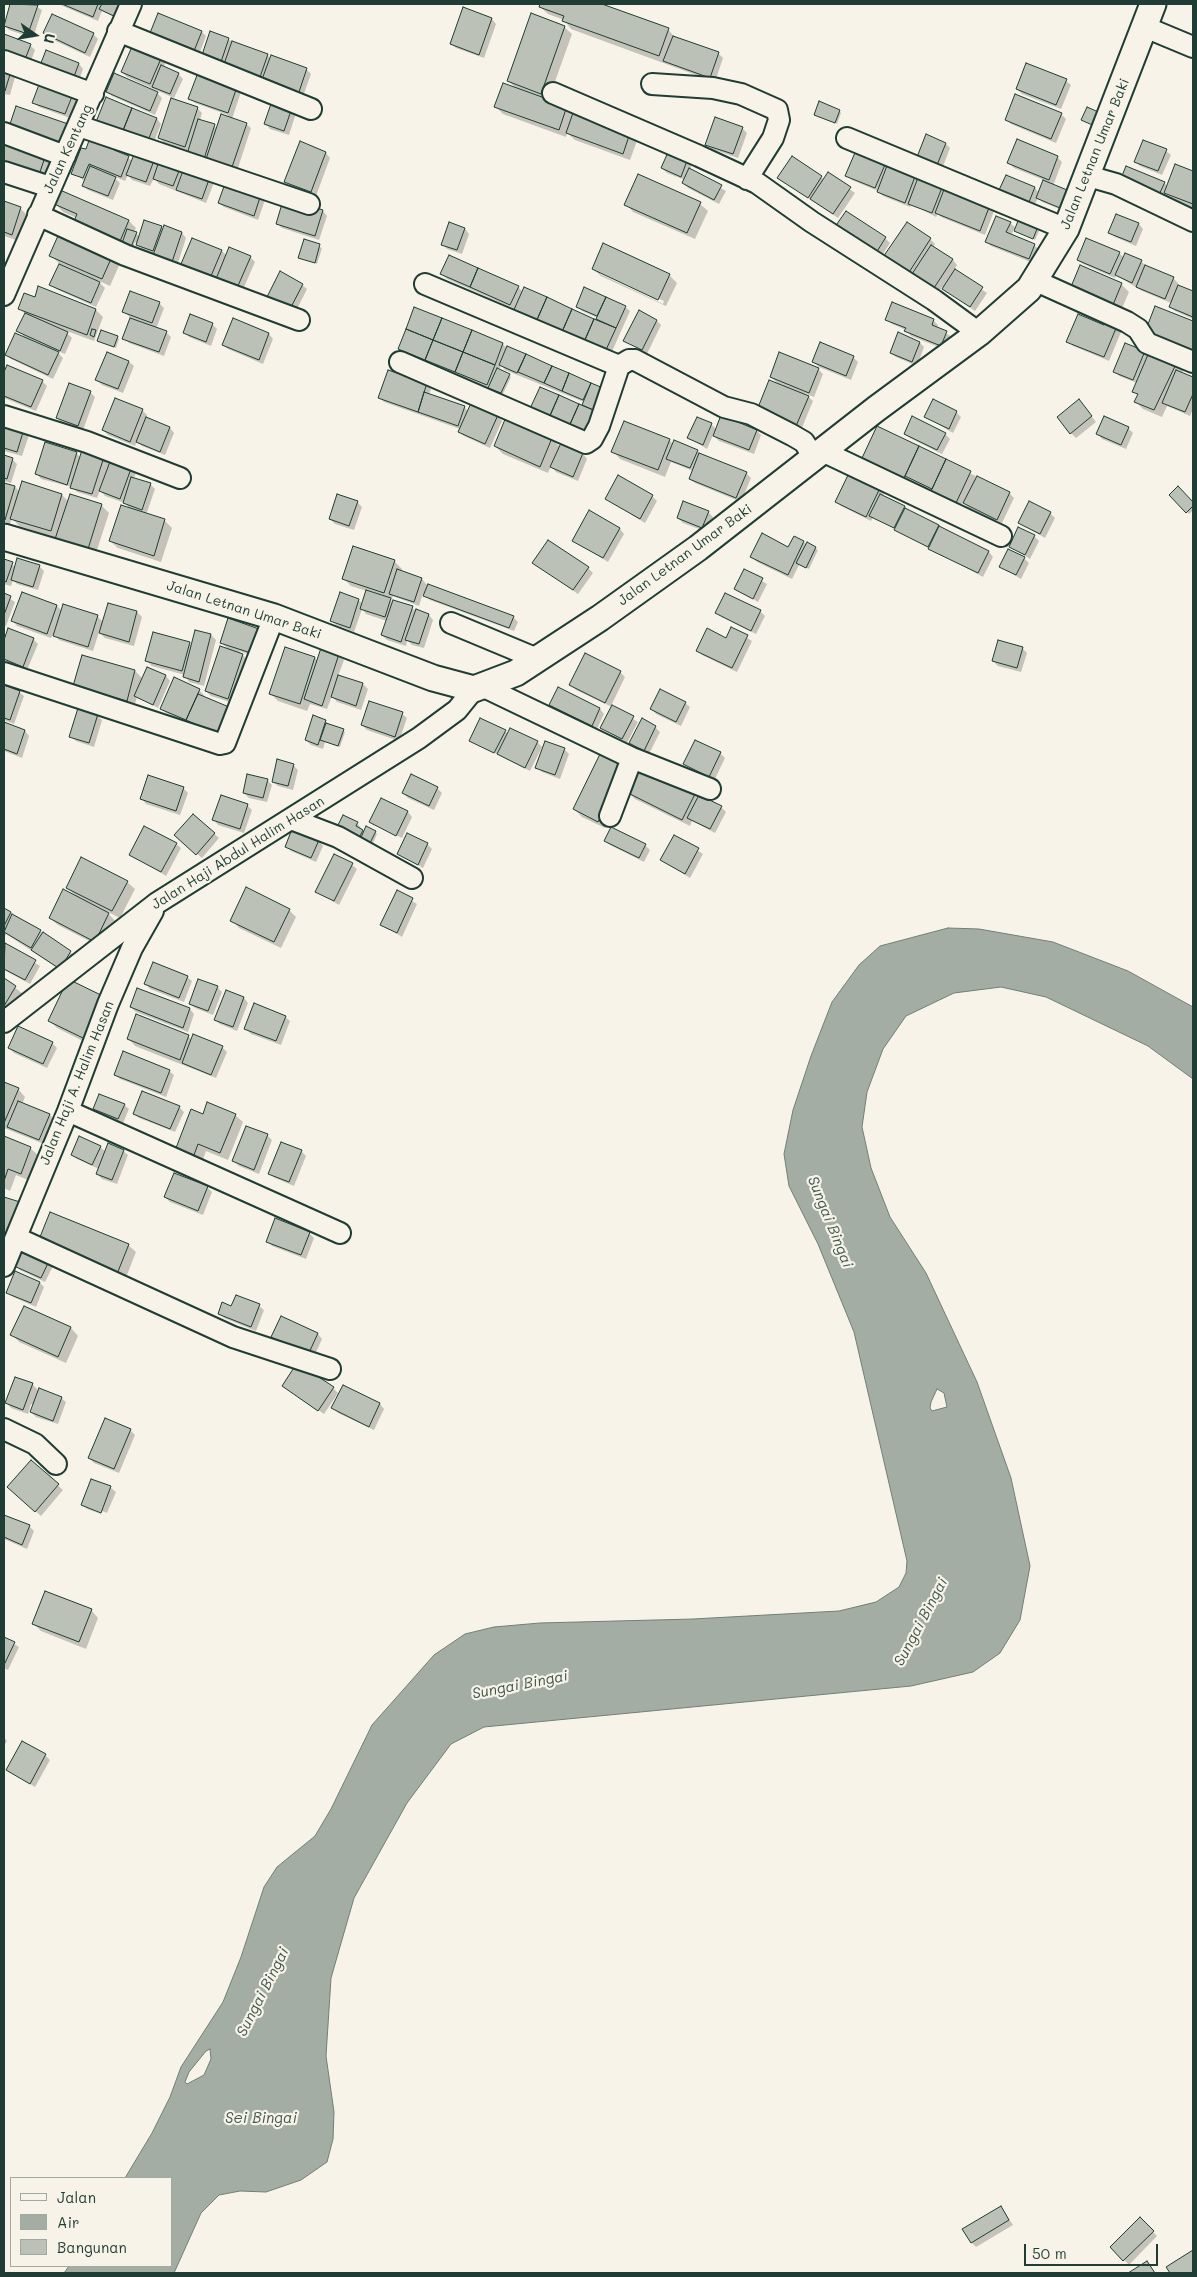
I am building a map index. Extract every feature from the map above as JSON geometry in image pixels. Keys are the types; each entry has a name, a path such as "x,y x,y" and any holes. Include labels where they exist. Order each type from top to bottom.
{"street":[{"name":"Jalan Kentang","path":"4,293 131,4"},
{"name":"Jalan Letnan Umar Baki","path":"4,537 274,617 433,678 479,688 516,673 536,658 600,618 698,548 818,454 979,333 1036,281 1066,229 1153,4"},
{"path":"1145,27 1193,48"},
{"path":"118,31 311,109"},
{"path":"4,61 93,94"},
{"path":"652,84 713,88 741,94 777,110 780,120 773,138 747,179"},
{"path":"553,93 747,179 934,300 979,333"},
{"path":"79,126 310,204"},
{"path":"4,133 65,156"},
{"path":"847,138 1066,229"},
{"path":"4,172 50,187"},
{"path":"1088,176 1116,184 1193,221"},
{"path":"38,215 125,255 299,320"},
{"path":"1036,281 1127,322 1138,328 1147,343 1193,362"},
{"path":"425,284 619,366"},
{"path":"400,362 586,443 592,439 599,426 619,366 629,360 643,362 724,407 751,414 792,435 818,454 1001,536"},
{"path":"4,416 87,442 180,478"},
{"path":"4,672 220,744 225,743 274,617"},
{"path":"451,623 536,658"},
{"path":"479,688 632,758 710,789"},
{"name":"Jalan Haji Abdul Halim Hasan","path":"4,1022 157,903 419,738 456,710 479,688"},
{"path":"610,816 632,758"},
{"path":"291,819 338,837 412,878"},
{"name":"Jalan Haji A. Halim Hasan","path":"4,1266 17,1238 30,1200 68,1111 132,948 157,903"},
{"path":"68,1111 340,1234"},
{"path":"17,1238 233,1337 330,1369"},
{"path":"4,1429 35,1444 56,1464"}],"water":[{"name":"Sei Bingai","path":"948,928 979,929 1053,942 1128,971 1193,1007 1193,1079 1148,1046 1046,997 1001,987 954,993 906,1016 883,1049 867,1092 862,1127 871,1168 890,1217 926,1273 977,1382 1011,1478 1030,1566 1020,1620 1000,1653 973,1672 911,1686 484,1727 451,1744 407,1803 354,1898 331,1978 326,2056 334,2112 333,2139 327,2162 301,2180 266,2192 240,2191 219,2195 201,2213 174,2273 64,2273 68,2267 172,2267 172,2177 126,2177 152,2133 170,2097 181,2067 223,2002 241,1957 264,1887 277,1867 315,1836 331,1809 372,1725 434,1655 465,1634 494,1627 540,1623 693,1619 839,1611 876,1602 899,1587 906,1573 907,1561 854,1332 818,1244 789,1186 784,1154 793,1110 832,1002 859,965 880,946","holes":["937,1389 944,1393 947,1407 932,1411 930,1408 931,1402","210,2049 211,2059 204,2075 187,2084 185,2082 189,2072 206,2051"]}],"building":[{"path":"10,4 38,5 28,34 4,26"},
{"path":"62,4 98,4 93,17"},
{"path":"102,4 126,4 120,19 99,9"},
{"path":"540,4 602,4 669,28 659,56 562,21 564,16 539,7"},
{"path":"463,7 492,18 479,55 450,44"},
{"path":"158,13 202,31 192,56 148,38"},
{"path":"531,13 565,26 541,94 507,81"},
{"path":"52,14 94,33 85,53 43,33"},
{"path":"210,31 229,38 219,68 200,61"},
{"path":"4,34 31,44 24,62 4,55"},
{"path":"673,36 719,52 710,78 663,61"},
{"path":"232,41 268,54 259,80 223,67"},
{"path":"134,42 163,54 150,84 121,72"},
{"path":"46,50 79,63 72,82 39,68"},
{"path":"271,55 307,68 298,95 261,82"},
{"path":"1026,63 1067,79 1056,105 1016,89"},
{"path":"161,65 179,73 170,94 152,87"},
{"path":"4,69 11,71 5,91 4,91"},
{"path":"199,70 238,84 228,113 188,99"},
{"path":"114,73 158,92 150,111 106,92"},
{"path":"40,82 73,94 65,114 32,103"},
{"path":"503,83 567,106 559,130 494,107"},
{"path":"1015,94 1062,113 1051,139 1005,120"},
{"path":"106,97 132,108 122,133 96,122"},
{"path":"171,98 198,107 185,147 158,138"},
{"path":"273,98 293,105 284,131 264,124"},
{"path":"819,101 840,110 835,123 814,115"},
{"path":"16,106 71,125 63,148 8,130"},
{"path":"1087,107 1103,114 1097,127 1081,120"},
{"path":"132,108 157,118 147,143 122,133"},
{"path":"574,110 631,130 623,154 566,133"},
{"path":"221,114 247,123 231,170 205,162"},
{"path":"715,117 743,127 733,154 705,145"},
{"path":"198,119 215,124 204,159 187,154"},
{"path":"926,134 946,143 937,165 917,157"},
{"path":"91,135 116,145 114,150 129,156 121,177 89,164 83,178 71,174 81,148 86,149"},
{"path":"1017,139 1058,156 1049,180 1007,163"},
{"path":"4,140 46,154 39,175 4,164"},
{"path":"1143,140 1167,149 1158,171 1134,162"},
{"path":"300,141 326,152 311,192 284,182"},
{"path":"857,148 887,160 875,188 845,176"},
{"path":"136,149 156,155 146,182 126,175"},
{"path":"669,150 688,158 681,177 661,168"},
{"path":"792,156 822,176 808,198 777,178"},
{"path":"160,158 181,166 173,186 153,179"},
{"path":"888,163 916,174 905,203 877,192"},
{"path":"1175,164 1193,171 1193,204 1164,193"},
{"path":"185,165 211,174 202,199 176,190"},
{"path":"90,166 116,177 108,196 82,186"},
{"path":"1126,166 1165,182 1157,199 1119,183"},
{"path":"689,168 722,185 714,200 682,183"},
{"path":"828,172 851,187 833,214 810,199"},
{"path":"638,174 701,202 687,233 624,205"},
{"path":"919,175 943,185 932,213 908,204"},
{"path":"1006,175 1035,187 1029,202 999,190"},
{"path":"227,178 262,191 254,216 218,203"},
{"path":"1043,180 1067,190 1060,208 1036,198"},
{"path":"945,187 990,205 980,231 935,213"},
{"path":"60,190 129,220 118,246 72,226 77,214 54,204"},
{"path":"284,197 323,210 315,236 276,224"},
{"path":"4,201 21,207 12,235 4,232"},
{"path":"846,211 886,237 873,258 832,231"},
{"path":"1116,214 1139,223 1131,242 1108,233"},
{"path":"996,216 1011,222 1006,232 1035,244 1029,259 985,242"},
{"path":"1020,216 1039,224 1033,239 1014,231"},
{"path":"144,220 162,226 153,251 136,245"},
{"path":"449,222 465,228 457,250 441,245"},
{"path":"907,222 931,238 906,277 881,260"},
{"path":"164,225 182,232 172,262 153,255"},
{"path":"61,229 114,252 102,279 49,256"},
{"path":"127,229 137,232 129,252 120,249"},
{"path":"192,238 222,250 211,276 181,264"},
{"path":"1086,238 1120,252 1110,274 1077,260"},
{"path":"304,239 320,244 315,263 298,258"},
{"path":"603,243 670,274 658,300 592,269"},
{"path":"931,245 953,259 934,288 912,274"},
{"path":"229,247 251,256 237,288 216,279"},
{"path":"1125,253 1142,260 1132,283 1115,275"},
{"path":"449,255 478,268 470,287 440,274"},
{"path":"59,264 100,282 91,303 49,285"},
{"path":"1080,265 1122,283 1110,312 1068,294"},
{"path":"1145,265 1174,277 1165,299 1136,287"},
{"path":"478,268 519,286 510,305 470,287"},
{"path":"955,269 983,287 970,307 942,289"},
{"path":"280,271 303,284 290,309 267,297"},
{"path":"1178,285 1193,291 1193,317 1169,307"},
{"path":"38,286 96,309 87,335 18,309 24,293 35,297"},
{"path":"524,287 547,297 536,322 513,312"},
{"path":"584,287 606,297 597,316 576,307"},
{"path":"130,291 160,302 152,323 122,312"},
{"path":"547,297 572,309 561,334 536,322"},
{"path":"606,297 626,306 616,328 596,319"},
{"path":"892,302 934,319 932,325 947,331 941,346 904,331 906,328 885,320"},
{"path":"1155,306 1193,321 1193,352 1145,332"},
{"path":"414,307 442,318 433,340 406,329"},
{"path":"572,309 594,319 584,342 562,332"},
{"path":"639,310 657,320 642,350 623,341"},
{"path":"25,313 68,332 60,351 16,331"},
{"path":"190,314 213,323 206,342 183,333"},
{"path":"1078,314 1104,325 1105,321 1117,326 1104,357 1066,342"},
{"path":"130,318 167,331 159,352 122,339"},
{"path":"233,318 269,333 259,360 222,345"},
{"path":"442,318 472,330 463,352 433,340"},
{"path":"594,319 616,328 605,352 584,342"},
{"path":"92,329 96,330 94,337 90,335"},
{"path":"406,329 433,340 425,360 398,349"},
{"path":"101,330 118,336 114,347 97,341"},
{"path":"472,330 503,343 495,365 463,352"},
{"path":"898,332 920,342 912,362 890,353"},
{"path":"15,333 59,352 48,375 5,355"},
{"path":"433,340 463,352 455,372 425,360"},
{"path":"820,342 854,356 846,376 812,362"},
{"path":"1125,343 1145,351 1133,380 1113,372"},
{"path":"507,346 526,354 517,373 499,365"},
{"path":"1150,350 1177,362 1154,410 1134,402 1138,394 1132,392"},
{"path":"107,352 129,361 118,389 95,380"},
{"path":"463,352 495,365 487,385 455,372"},
{"path":"779,352 819,368 809,393 770,377"},
{"path":"526,354 552,366 544,383 518,372"},
{"path":"7,365 43,380 31,407 4,396 4,372"},
{"path":"552,366 569,373 562,391 544,383"},
{"path":"497,368 510,374 501,393 488,388"},
{"path":"388,370 427,383 418,412 378,398"},
{"path":"1176,370 1193,377 1193,394 1185,412 1162,403"},
{"path":"569,373 591,383 583,400 562,391"},
{"path":"769,380 809,396 796,426 757,410"},
{"path":"69,383 91,391 78,426 56,418"},
{"path":"591,383 608,390 598,412 582,405"},
{"path":"540,387 559,395 547,423 527,415"},
{"path":"424,392 465,406 458,426 418,412"},
{"path":"559,395 579,404 567,431 547,422"},
{"path":"115,398 143,409 130,442 102,430"},
{"path":"933,399 957,411 949,429 924,417"},
{"path":"1079,399 1092,416 1070,434 1057,417"},
{"path":"471,403 498,415 485,444 458,432"},
{"path":"579,404 598,412 586,439 567,431"},
{"path":"721,415 757,430 749,450 713,436"},
{"path":"912,416 946,433 937,450 904,434"},
{"path":"1104,416 1129,427 1121,445 1096,434"},
{"path":"146,417 170,427 160,452 136,442"},
{"path":"506,417 552,438 540,467 494,446"},
{"path":"697,417 712,423 703,445 687,438"},
{"path":"624,421 670,439 658,470 611,452"},
{"path":"6,423 24,429 17,452 4,448"},
{"path":"877,426 919,446 904,478 862,458"},
{"path":"674,440 698,450 690,468 666,459"},
{"path":"45,442 77,452 67,485 35,474"},
{"path":"561,443 583,453 573,477 550,467"},
{"path":"919,446 946,459 932,489 905,476"},
{"path":"82,450 104,457 92,494 70,488"},
{"path":"699,453 747,472 736,498 689,479"},
{"path":"4,455 13,458 7,479 4,478"},
{"path":"111,459 132,466 120,499 99,491"},
{"path":"946,459 971,471 956,503 931,491"},
{"path":"849,473 880,488 866,517 835,502"},
{"path":"618,475 653,495 640,519 605,499"},
{"path":"977,476 1010,492 997,520 963,503"},
{"path":"131,477 151,483 142,510 123,503"},
{"path":"22,481 62,494 51,531 10,519"},
{"path":"4,483 15,486 5,520 4,520"},
{"path":"1178,486 1193,502 1193,506 1186,513 1169,495"},
{"path":"70,494 102,504 88,549 55,539"},
{"path":"337,494 358,501 349,526 329,519"},
{"path":"880,494 905,506 894,528 869,516"},
{"path":"683,501 709,511 702,528 677,518"},
{"path":"1029,501 1051,512 1040,534 1018,523"},
{"path":"121,505 165,519 154,556 109,541"},
{"path":"905,508 939,525 928,547 894,530"},
{"path":"589,510 620,528 603,558 572,541"},
{"path":"939,526 989,551 978,573 928,549"},
{"path":"1018,527 1035,535 1025,555 1009,547"},
{"path":"762,533 788,547 794,536 804,541 788,575 750,557"},
{"path":"548,540 589,567 573,590 532,563"},
{"path":"807,542 816,547 806,568 796,563"},
{"path":"353,546 395,560 384,593 342,579"},
{"path":"1008,549 1025,557 1016,575 999,567"},
{"path":"17,558 40,565 33,587 11,580"},
{"path":"4,559 13,562 6,582 4,581"},
{"path":"397,569 422,578 414,602 389,594"},
{"path":"744,569 763,578 753,599 734,589"},
{"path":"428,584 514,616 509,628 423,596"},
{"path":"366,590 391,598 385,617 360,609"},
{"path":"22,592 57,605 47,634 11,621"},
{"path":"340,592 359,599 350,628 330,621"},
{"path":"4,593 11,596 4,615"},
{"path":"725,593 761,610 751,631 715,613"},
{"path":"393,600 413,606 401,642 381,635"},
{"path":"108,603 137,611 129,642 99,633"},
{"path":"63,604 98,615 88,647 53,636"},
{"path":"416,609 429,614 419,644 405,640"},
{"path":"228,618 259,629 251,653 220,643"},
{"path":"731,627 748,635 732,668 696,651 707,628 726,638"},
{"path":"8,628 34,638 23,667 4,659 4,640"},
{"path":"195,630 211,634 199,682 183,677"},
{"path":"153,632 190,642 182,671 145,661"},
{"path":"998,640 1023,647 1017,668 992,661"},
{"path":"220,646 243,654 228,699 205,691"},
{"path":"285,647 315,657 300,704 269,694"},
{"path":"321,648 339,654 322,706 304,699"},
{"path":"585,653 621,671 605,703 569,685"},
{"path":"82,655 135,670 127,701 73,686"},
{"path":"147,667 166,675 153,705 134,696"},
{"path":"338,675 363,683 356,706 331,697"},
{"path":"174,677 200,689 186,720 160,709"},
{"path":"4,685 20,691 10,720 4,718"},
{"path":"558,687 600,708 592,726 549,705"},
{"path":"660,689 686,702 676,722 650,709"},
{"path":"198,694 229,707 217,734 186,720"},
{"path":"369,701 403,712 395,737 361,725"},
{"path":"612,705 634,716 622,739 600,728"},
{"path":"78,708 98,714 89,743 69,737"},
{"path":"313,715 326,720 318,745 305,740"},
{"path":"480,718 506,730 494,753 469,741"},
{"path":"642,718 656,726 644,751 629,743"},
{"path":"4,722 25,730 17,754 4,749"},
{"path":"326,723 344,729 338,746 320,740"},
{"path":"510,728 538,741 525,768 497,754"},
{"path":"695,740 721,752 709,777 683,764"},
{"path":"545,741 565,748 555,775 535,768"},
{"path":"601,752 626,764 598,822 573,809"},
{"path":"277,759 294,764 288,786 272,782"},
{"path":"638,766 695,794 682,820 626,792"},
{"path":"247,774 268,779 263,798 243,793"},
{"path":"411,774 438,787 429,806 402,793"},
{"path":"148,775 184,787 176,811 140,799"},
{"path":"221,795 248,804 240,829 212,820"},
{"path":"699,795 722,806 710,829 687,818"},
{"path":"381,798 408,811 396,836 369,822"},
{"path":"193,814 215,833 196,855 174,835"},
{"path":"343,815 358,822 356,826 363,830 357,842 336,829"},
{"path":"144,826 177,843 161,872 129,855"},
{"path":"366,826 376,831 368,847 359,842"},
{"path":"611,827 646,844 639,858 604,841"},
{"path":"292,829 319,840 311,858 285,847"},
{"path":"407,833 428,843 418,865 397,854"},
{"path":"674,835 699,848 685,874 660,860"},
{"path":"334,854 353,863 334,901 315,892"},
{"path":"81,857 128,881 112,911 66,888"},
{"path":"246,887 290,909 274,942 230,921"},
{"path":"63,889 109,913 95,942 49,918"},
{"path":"397,890 413,898 397,933 380,925"},
{"path":"4,908 11,912 4,926"},
{"path":"12,914 41,930 31,948 4,932"},
{"path":"43,932 71,951 60,969 31,950"},
{"path":"5,943 36,960 25,980 4,969"},
{"path":"153,962 188,976 179,998 144,984"},
{"path":"4,978 16,986 4,1006"},
{"path":"68,979 105,997 85,1039 48,1021"},
{"path":"198,979 218,986 208,1011 189,1004"},
{"path":"137,988 190,1008 183,1028 130,1007"},
{"path":"226,990 244,997 233,1027 214,1020"},
{"path":"254,1003 286,1016 276,1041 244,1029"},
{"path":"136,1014 189,1035 180,1060 127,1039"},
{"path":"18,1026 53,1042 43,1064 8,1048"},
{"path":"193,1034 223,1046 211,1075 182,1063"},
{"path":"123,1051 170,1070 161,1093 114,1075"},
{"path":"4,1082 19,1088 4,1123"},
{"path":"142,1091 180,1106 170,1129 133,1114"},
{"path":"99,1094 125,1104 118,1119 93,1109"},
{"path":"18,1101 50,1114 39,1140 7,1127"},
{"path":"207,1102 236,1114 220,1153 198,1144 194,1155 176,1148 191,1109 203,1114"},
{"path":"246,1126 268,1134 254,1170 232,1161"},
{"path":"4,1136 31,1147 21,1174 8,1169 4,1181"},
{"path":"79,1136 101,1146 92,1165 71,1155"},
{"path":"281,1142 302,1150 289,1182 268,1174"},
{"path":"108,1143 124,1150 112,1180 96,1174"},
{"path":"174,1173 208,1186 198,1211 164,1197"},
{"path":"4,1197 20,1202 9,1237 4,1236"},
{"path":"50,1212 129,1244 117,1274 38,1242"},
{"path":"275,1218 310,1232 301,1255 266,1242"},
{"path":"21,1248 49,1261 41,1278 14,1266"},
{"path":"15,1271 40,1282 31,1303 6,1293"},
{"path":"236,1295 260,1304 251,1327 218,1314 222,1302 231,1306"},
{"path":"24,1306 71,1327 58,1357 10,1335"},
{"path":"281,1316 318,1333 308,1355 271,1337"},
{"path":"297,1363 334,1387 318,1411 282,1386"},
{"path":"15,1377 33,1383 23,1410 5,1403"},
{"path":"343,1385 380,1403 369,1427 331,1408"},
{"path":"39,1388 62,1397 53,1421 30,1412"},
{"path":"105,1418 131,1429 114,1469 88,1458"},
{"path":"31,1460 59,1484 35,1512 7,1487"},
{"path":"91,1479 111,1486 101,1513 81,1505"},
{"path":"4,1515 30,1525 22,1545 4,1537"},
{"path":"45,1591 92,1609 79,1642 32,1624"},
{"path":"4,1637 15,1642 4,1665"},
{"path":"22,1741 46,1754 30,1784 6,1770"},
{"path":"1001,2206 1009,2220 971,2243 962,2229"},
{"path":"1140,2217 1154,2231 1123,2261 1110,2247"},
{"path":"1193,2250 1193,2273 1170,2273 1166,2267"},
{"path":"1147,2261 1155,2273 1128,2273"}],"water label":[{"name":"Sungai Bingai","path":"830,1222"},
{"name":"Sungai Bingai","path":"921,1622"},
{"name":"Sungai Bingai","path":"520,1685"},
{"name":"Sungai Bingai","path":"263,1992"}]}
